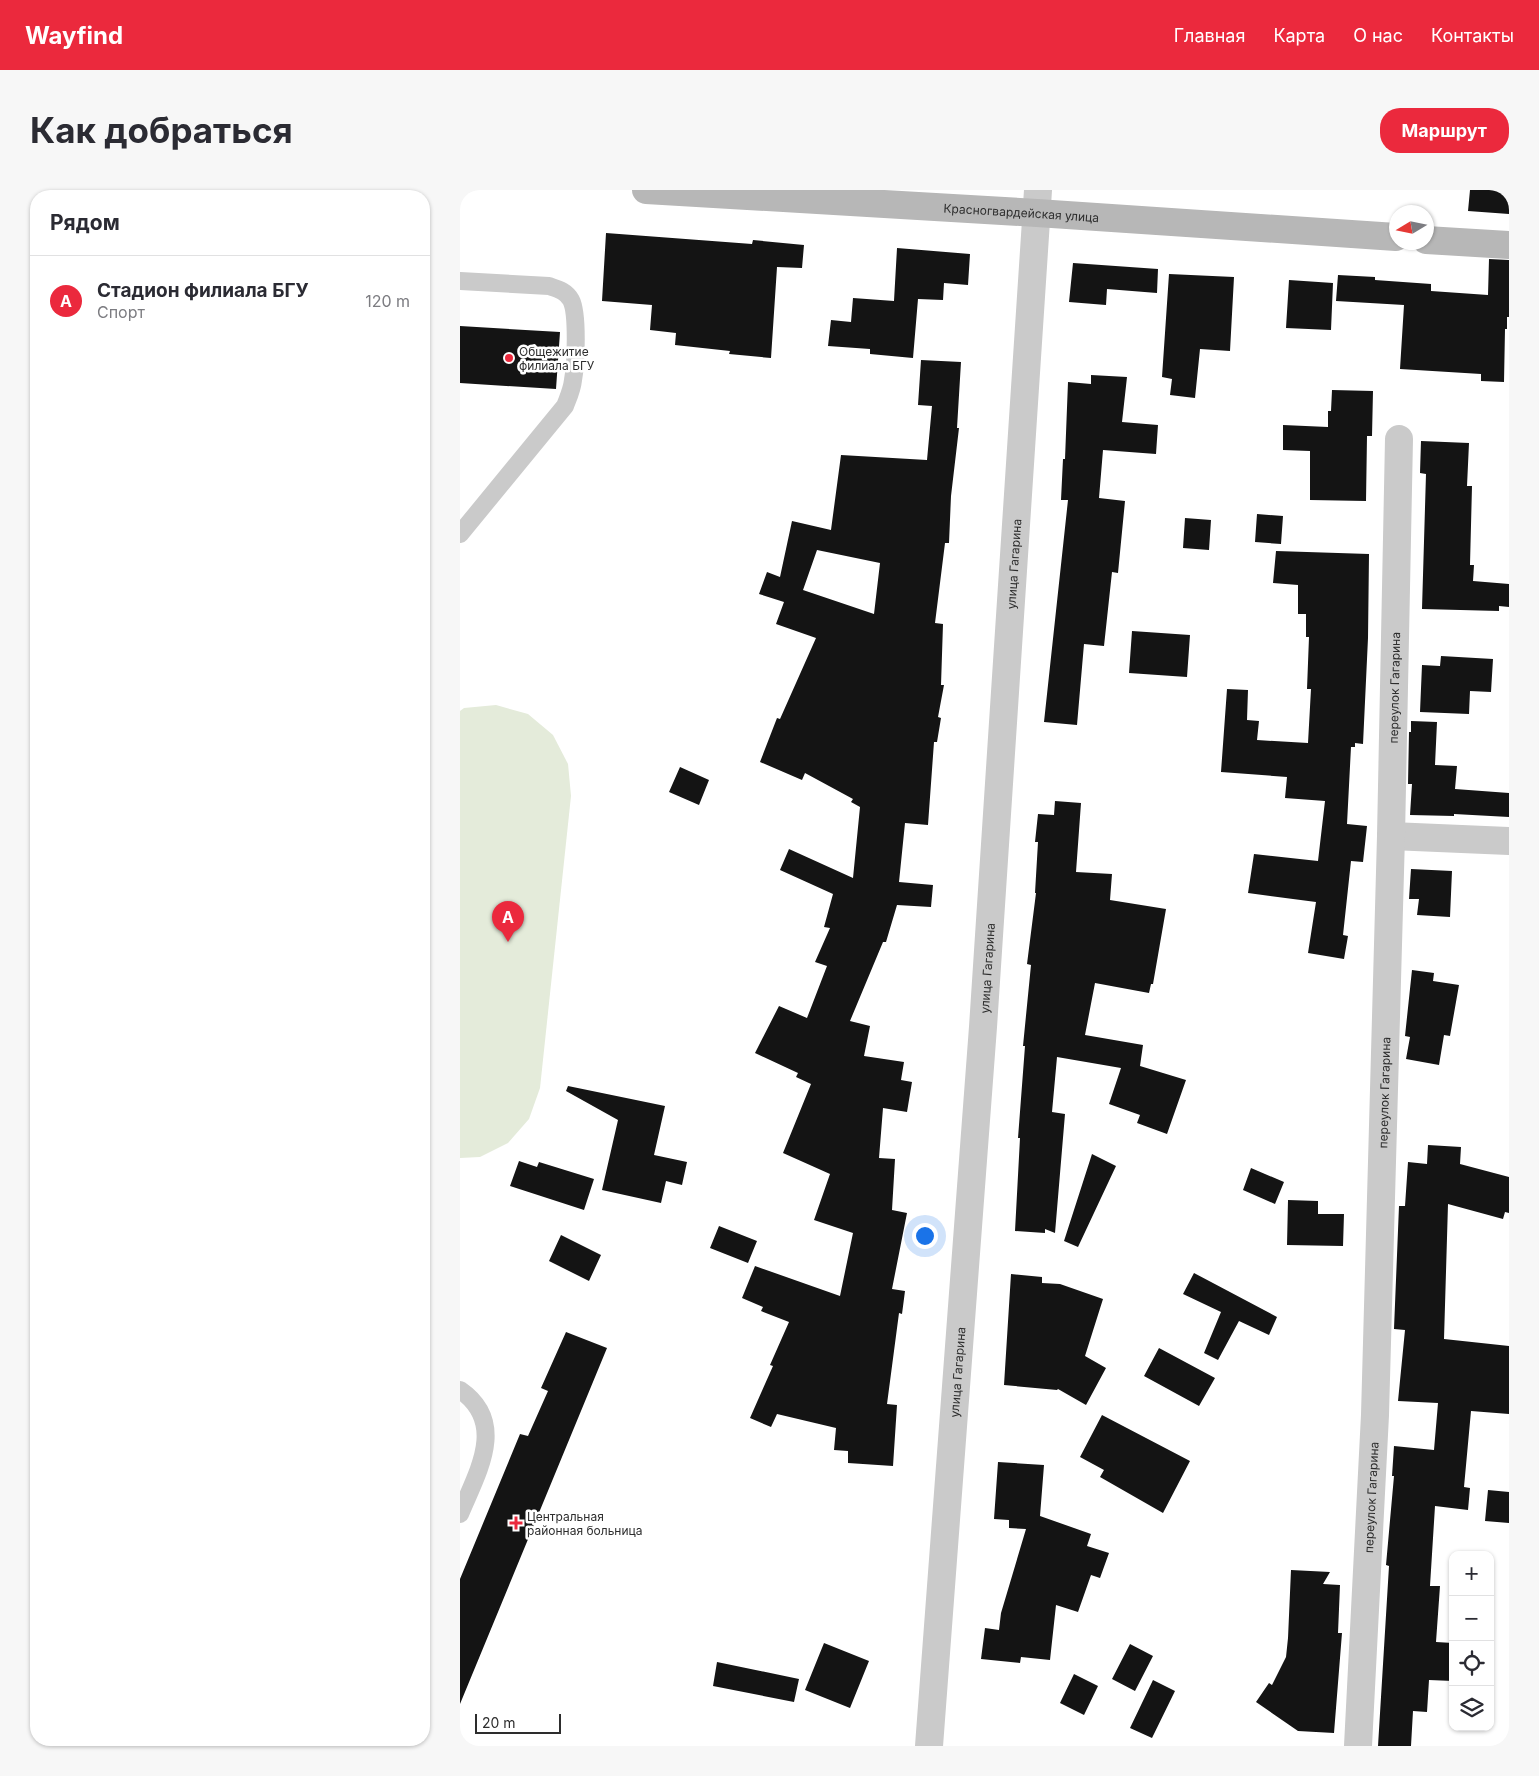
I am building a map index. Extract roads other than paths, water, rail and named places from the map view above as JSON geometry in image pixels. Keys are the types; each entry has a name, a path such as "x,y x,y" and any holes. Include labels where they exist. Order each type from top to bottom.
{"main road":[{"name":"Красногвардейская улица","path":"646,190 1037,201 1389,237"},
{"path":"1434,240 1509,245"}],"street":[{"name":"улица Гагарина","path":"929,1746 983,1027 1037,201"},
{"name":"переулок Гагарина","path":"1358,1746 1376,1405 1392,836 1399,439"},
{"path":"1392,836 1509,842"}],"lane":[{"path":"460,281 549,286 563,290 571,299 576,315 573,380 565,406 460,534"},
{"path":"460,1390 474,1404 483,1418 486,1434 485,1450 480,1467 460,1514"}],"place":[{"name":"Общежитие филиала БГУ","path":"509,358"},
{"name":"Стадион филиала БГУ","path":"508,942"},
{"name":"Центральная районная больница","path":"516,1523"}]}
